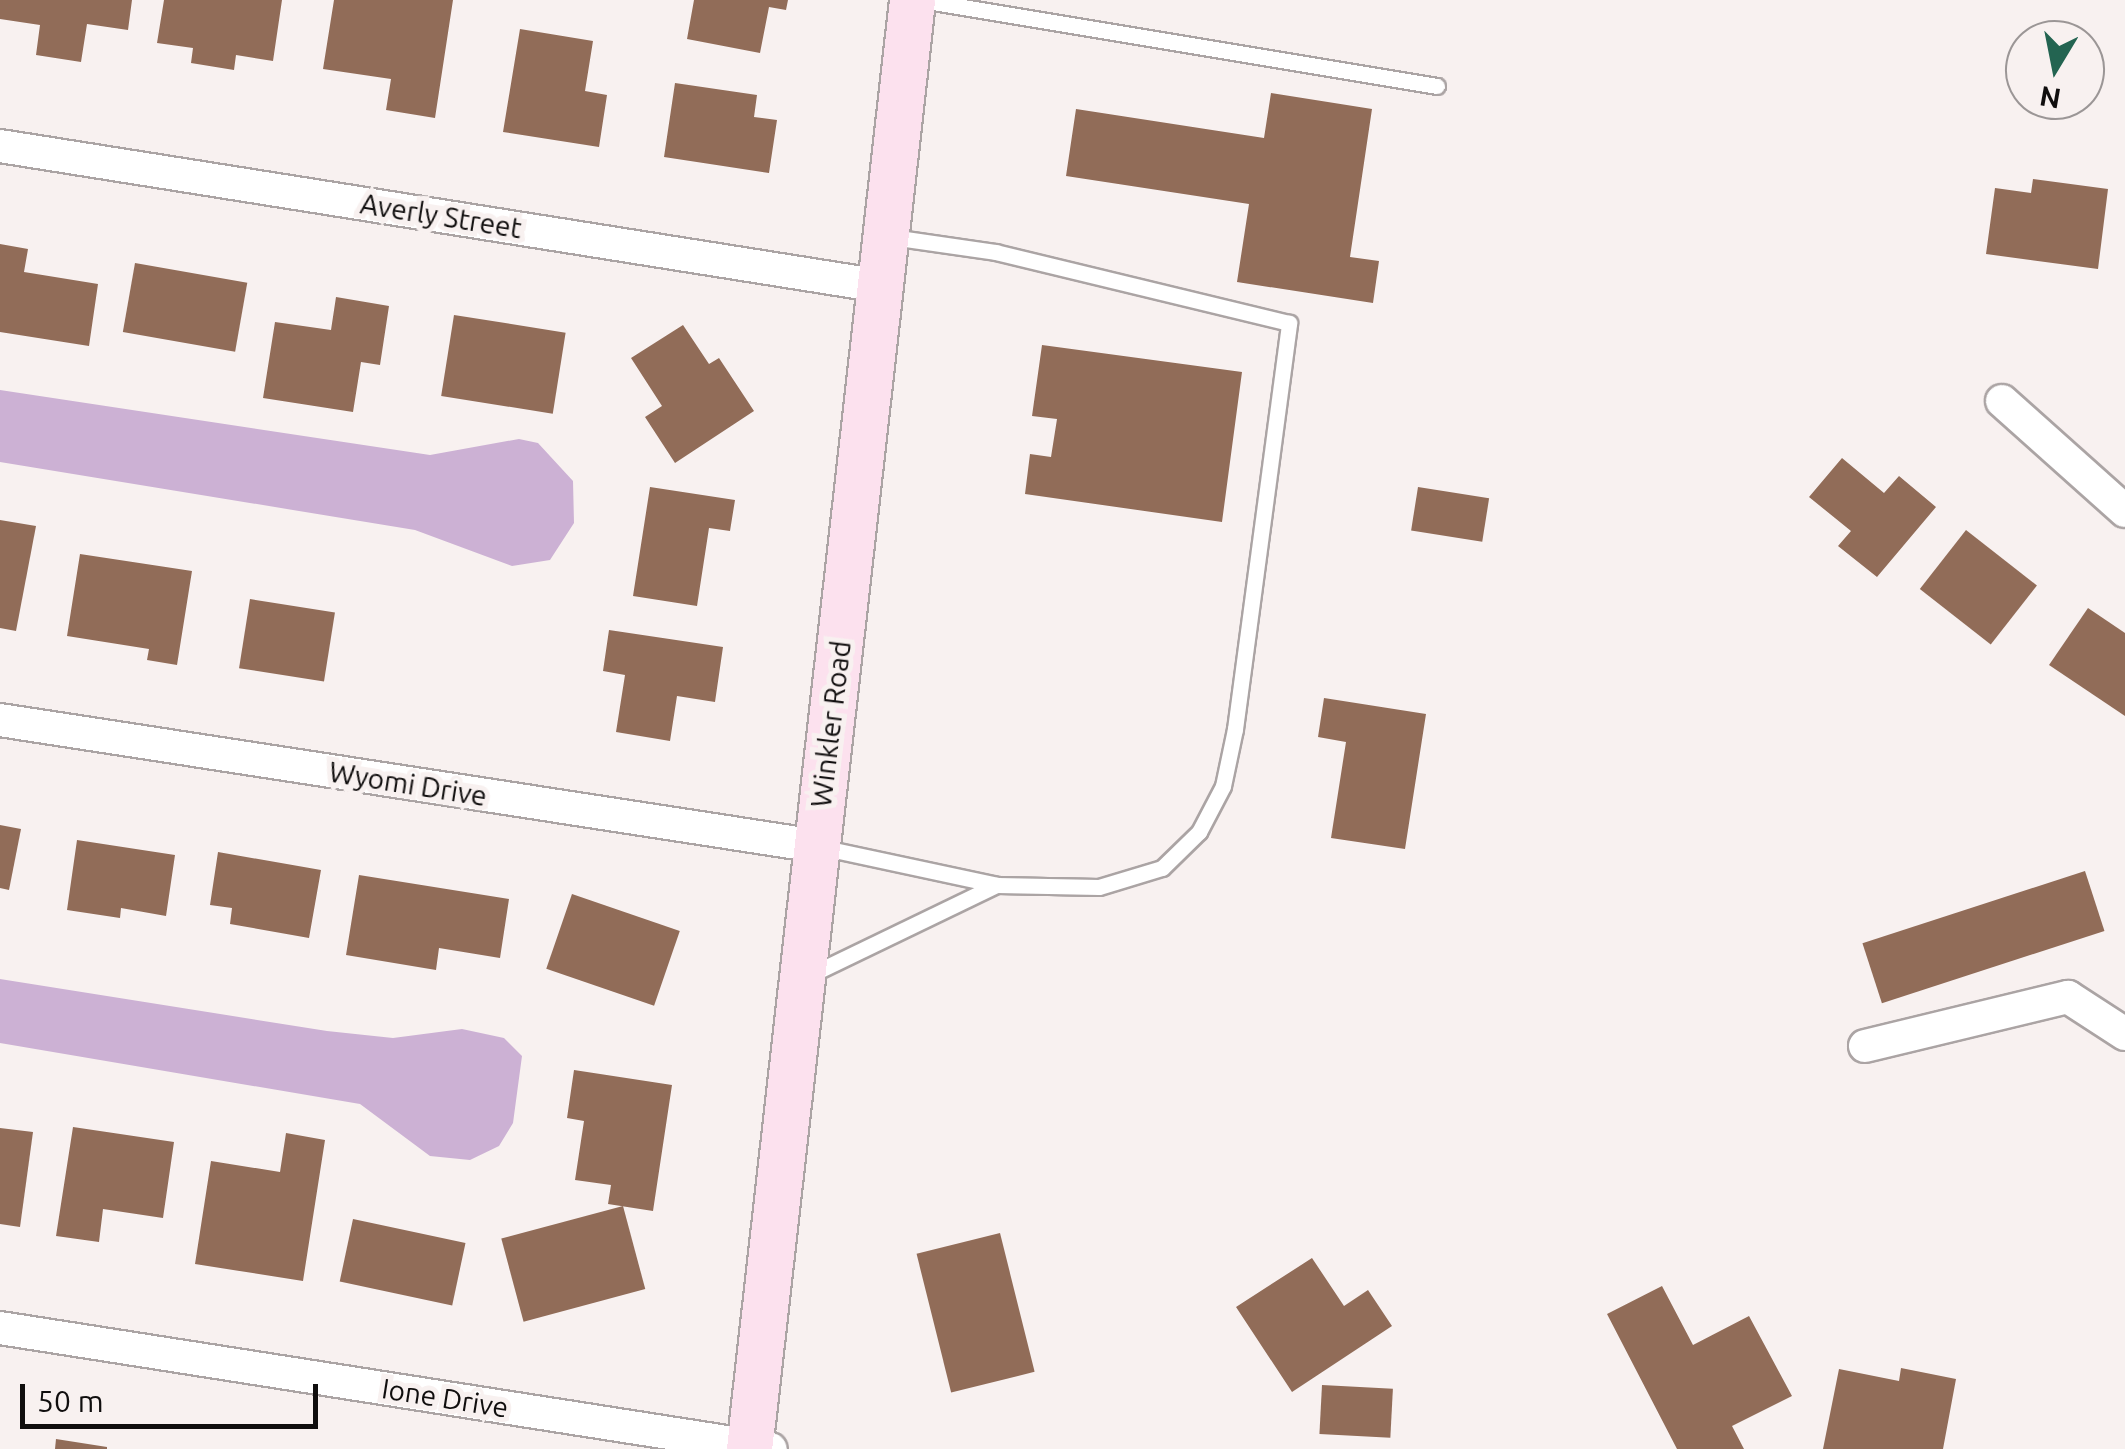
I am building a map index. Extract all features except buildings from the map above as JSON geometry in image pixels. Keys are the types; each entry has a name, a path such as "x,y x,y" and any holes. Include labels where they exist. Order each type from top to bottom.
{"street":[{"name":"Winkler Road","path":"756,1448 816,846 912,0"},
{"name":"Averly Street","path":"0,146 881,286"},
{"path":"2002,401 2125,511"},
{"name":"Wyomi Drive","path":"0,720 816,846"},
{"path":"1865,1046 2068,997 2125,1034"},
{"name":"Ione Drive","path":"0,1328 756,1448"}],"lane":[{"path":"921,0 1437,86"},
{"path":"816,846 997,885 1100,887 1162,868 1199,832 1223,786 1235,729 1289,323 996,252 887,236"},
{"path":"802,978 997,885"}],"shaded area":[{"path":"0,390 430,455 519,439 538,443 573,481 574,523 550,560 512,566 415,530 0,462"},
{"path":"0,979 327,1031 393,1038 462,1029 504,1038 522,1056 513,1123 499,1146 470,1160 430,1156 360,1104 0,1043"}]}
